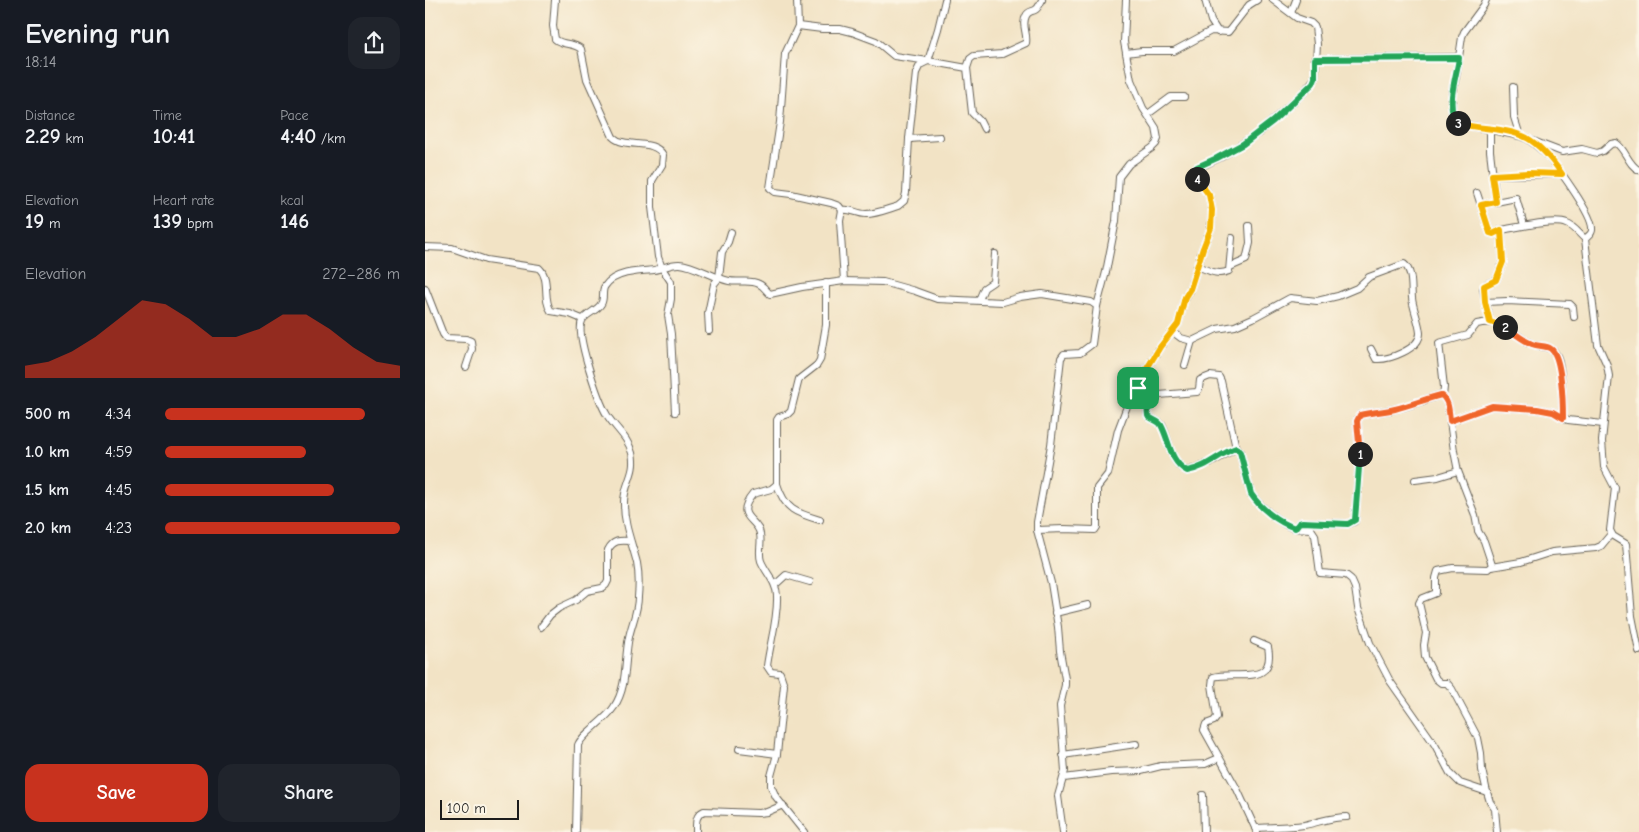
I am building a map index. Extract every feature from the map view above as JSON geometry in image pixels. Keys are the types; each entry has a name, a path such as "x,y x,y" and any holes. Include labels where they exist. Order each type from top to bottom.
{"street":[{"path":"555,0 553,26 555,39 561,43 574,44 581,49 591,91 613,136 620,142 656,148 663,155 662,165 654,177 651,190 653,225 658,257 662,268 671,282 671,299 668,315 671,334 675,412"},
{"path":"797,0 798,26 785,54 780,122 770,188 775,192 831,203 839,206 842,210"},
{"path":"842,210 849,209 866,214 901,204 906,193 916,73 920,65 928,61 945,0"},
{"path":"984,129 980,121 971,113 967,68 970,59 974,56 1002,54 1026,43 1025,17 1029,12 1038,8 1042,0"},
{"path":"1063,832 1058,796 1060,785 1064,778 1060,706 1065,679 1051,583 1037,530 1037,522 1051,445 1061,358 1064,354 1080,353 1091,344 1115,221 1119,177 1129,164 1152,148 1157,142 1156,128 1139,101 1131,80 1124,30 1126,0"},
{"path":"1205,0 1211,21 1218,32"},
{"path":"1126,53 1174,51 1207,33 1228,32 1249,5 1257,0"},
{"path":"1037,530 1064,529 1090,531 1097,528 1097,488 1107,474 1117,430 1132,393 1138,388 1143,375 1160,347 1178,324 1211,228 1212,215 1209,195 1196,175 1195,169 1243,144 1273,121 1313,83 1315,78 1317,38 1315,27 1273,0"},
{"path":"1291,13 1296,0"},
{"path":"1486,0 1485,5 1464,32 1452,93 1451,108 1454,118 1458,123 1524,137 1562,152 1582,149 1597,154 1611,144 1616,143 1623,148 1634,167 1639,170"},
{"path":"798,26 822,30 840,29 876,41 894,56 967,68"},
{"path":"1315,59 1459,58"},
{"path":"1513,88 1514,117 1524,137 1547,155 1581,202 1591,224 1592,233 1585,239"},
{"path":"1148,114 1171,97 1184,97"},
{"path":"1490,129 1490,151 1496,202"},
{"path":"909,139 940,137"},
{"path":"1492,175 1562,174"},
{"path":"1477,193 1490,233 1493,234 1501,230 1524,226 1566,223 1585,239 1598,346 1607,365 1609,376 1603,424 1603,460 1606,472 1615,488 1611,534 1601,546 1552,552 1521,562 1491,567 1488,570 1453,568 1438,571 1435,578 1435,593 1421,599 1419,603 1426,633 1425,657 1438,682 1449,685 1475,731 1481,753 1482,770 1487,792 1490,802 1495,809 1497,832"},
{"path":"1481,205 1516,198 1524,226"},
{"path":"842,210 840,221 844,281"},
{"path":"1230,267 1246,260 1250,243 1249,226"},
{"path":"1490,322 1485,302 1484,286 1496,280 1503,262 1501,230"},
{"path":"709,330 708,313 714,284 719,278 722,252 731,232"},
{"path":"1197,266 1221,274 1229,271 1232,238"},
{"path":"425,247 452,248 486,260 539,268 544,275 547,303 551,312 570,314 582,319"},
{"path":"979,300 983,289 993,282 995,254"},
{"path":"576,832 578,745 581,738 595,728 611,712 619,698 623,684 629,635 638,607 638,572 625,524 624,498 634,466 631,450 602,406 586,358 580,328 582,319 601,304 604,298 603,288 608,283 633,272 681,264 719,278 736,282 759,283 770,294 844,281 890,283 937,299 1003,302 1041,294 1091,302 1097,306"},
{"path":"1173,332 1181,338 1192,341 1217,328 1235,326 1290,298 1317,300 1338,296 1357,288 1369,277 1404,264 1410,275 1412,300 1420,332 1418,340 1404,352 1383,359 1376,359 1371,349"},
{"path":"820,520 801,514 784,502 777,484 777,420 791,411 799,379 817,365 820,360 825,325 826,283"},
{"path":"425,288 446,338 471,341 472,349 466,367"},
{"path":"1485,302 1507,301 1570,304 1573,307 1574,317"},
{"path":"1491,567 1490,556 1477,531 1475,515 1458,471 1453,451 1447,402 1443,396 1444,387 1439,343 1466,336 1470,334 1477,324 1490,322 1502,325 1530,343 1547,346 1553,350 1559,363 1563,418"},
{"path":"1185,366 1192,341"},
{"path":"1146,396 1197,392 1200,380 1210,376 1219,377 1236,448 1240,452 1251,494 1269,513 1295,528 1311,528 1320,573 1346,575 1351,579 1355,588 1358,608 1374,651 1390,681 1435,746 1450,773 1459,783 1487,792"},
{"path":"1138,388 1146,396 1148,416 1161,425 1171,454 1179,466 1192,470 1214,461 1236,448"},
{"path":"1295,528 1302,522 1348,524 1355,520 1360,452 1357,421 1360,415 1382,412 1429,398 1443,396"},
{"path":"1450,421 1492,406 1537,409 1553,412 1563,418 1603,424"},
{"path":"1415,480 1438,477 1458,471"},
{"path":"777,484 771,489 753,494 748,503 746,513 747,518 758,528 761,561 775,585 777,597 777,610 767,666 771,672 780,673 784,681 777,754 770,782 776,796 804,832"},
{"path":"1611,534 1625,544 1632,616 1639,651"},
{"path":"541,627 550,615 559,608 577,600 587,591 602,588 606,585 610,545 619,540 630,541"},
{"path":"775,585 787,575 810,582"},
{"path":"1055,612 1088,605"},
{"path":"1254,641 1268,647 1267,666 1263,672 1253,675 1216,676 1212,678 1217,717 1214,721 1206,724 1204,730 1241,797 1256,830 1302,828 1331,817 1347,817"},
{"path":"1063,754 1136,744"},
{"path":"739,749 777,754"},
{"path":"1064,778 1111,772 1141,771 1161,766 1205,764 1219,758"},
{"path":"1203,795 1205,832"},
{"path":"697,832 696,819 700,813 705,811 758,813 767,812 783,805"}],"route":[{"path":"1459,58 1451,108 1456,121 1465,125 1502,131 1527,138 1547,155 1562,174 1492,175 1496,202 1481,205 1490,233 1493,234 1501,230 1503,262 1501,269 1496,280 1484,286 1483,289 1490,322 1502,325 1519,338 1536,346 1547,346 1553,350 1559,363 1563,418 1553,412 1537,409 1492,406 1450,421 1447,402 1441,395 1382,412 1360,415 1357,421 1360,452 1355,520 1348,524 1302,522 1296,525 1295,528 1269,513 1255,500 1251,494 1239,449 1231,450 1214,461 1192,470 1187,471 1179,466 1171,454 1160,422 1148,416 1146,396 1138,388 1143,375 1160,347 1178,324 1185,297 1190,289 1203,248 1209,236 1212,210 1209,195 1196,175 1195,169 1243,144 1273,121 1313,83 1315,78 1315,59 1459,58"}]}
